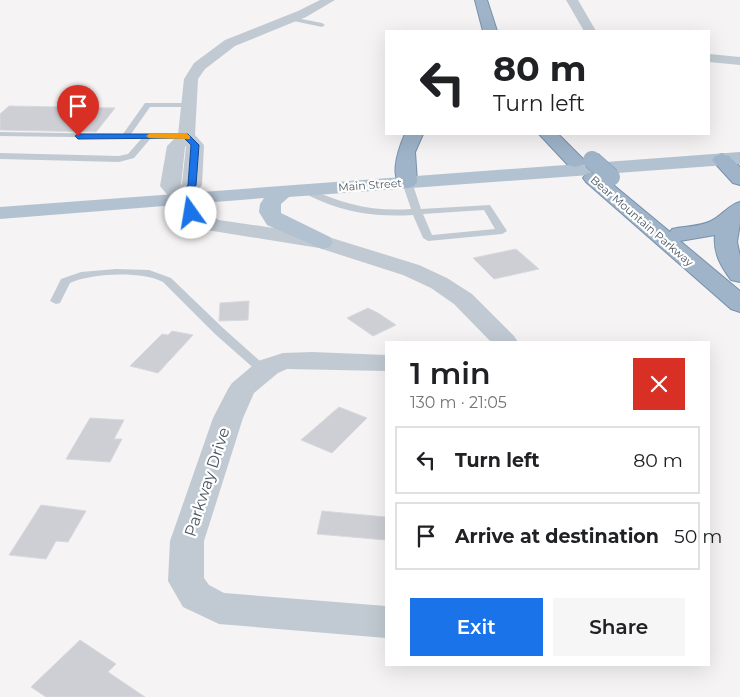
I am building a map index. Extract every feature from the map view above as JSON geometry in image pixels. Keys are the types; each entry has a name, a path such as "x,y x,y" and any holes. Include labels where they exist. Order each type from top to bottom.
{"highway":[{"path":"468,0 474,23"},
{"path":"481,0 490,30"},
{"path":"407,182 406,152 414,135"},
{"name":"Bear Mountain Parkway","path":"549,135 680,234 740,284"},
{"name":"Bear Mountain Parkway","path":"567,135 593,169 740,304"},
{"path":"731,159 740,179"},
{"path":"680,234 708,231 725,225 735,214"},
{"path":"735,214 724,242 730,259 740,275"}],"main road":[{"name":"Main Street","path":"0,213 182,198 731,159"},
{"path":"283,191 269,205 268,211 270,216 322,242"}],"street":[{"path":"329,0 290,19 246,35 214,53 199,66 191,78 186,136 176,146 170,186 182,198 191,213 200,221 214,226 322,242 411,270 440,283 463,299 504,341"},
{"path":"572,0 589,30"},
{"path":"710,58 740,61"},
{"name":"Parkway Drive","path":"385,363 312,360 283,361 264,370 242,389 228,418 188,541 186,581 196,596 219,608 385,622"}],"lane":[{"path":"290,19 322,25"},
{"path":"125,136 148,105 188,105"},
{"path":"0,134 186,136"},
{"path":"0,156 119,159 131,156 148,136"},
{"path":"305,190 336,205 359,212 387,215 417,212 444,212 487,207 502,232 478,231 428,238 417,212 407,182"},
{"path":"56,301 65,281 79,274 144,273 159,276 168,280 219,331 264,370"}],"building":[{"path":"9,106 115,108 96,132 0,130 0,114"},
{"path":"516,249 539,269 494,279 473,258"},
{"path":"249,301 248,320 219,321 220,303"},
{"path":"368,308 396,325 373,336 347,318"},
{"path":"172,331 193,335 158,373 130,366 162,334 168,335"},
{"path":"339,407 367,418 332,453 301,440"},
{"path":"90,418 124,420 114,439 122,439 110,462 66,459"},
{"path":"41,505 86,511 68,542 56,541 46,559 9,555"},
{"path":"322,511 385,517 385,540 317,534"},
{"path":"80,640 116,664 108,672 145,697 46,697 31,687"}],"slow traffic":[{"path":"149,136 186,136 188,138"}],"route":[{"path":"78,136 186,136 195,145 192,185 182,198 191,213"}]}
